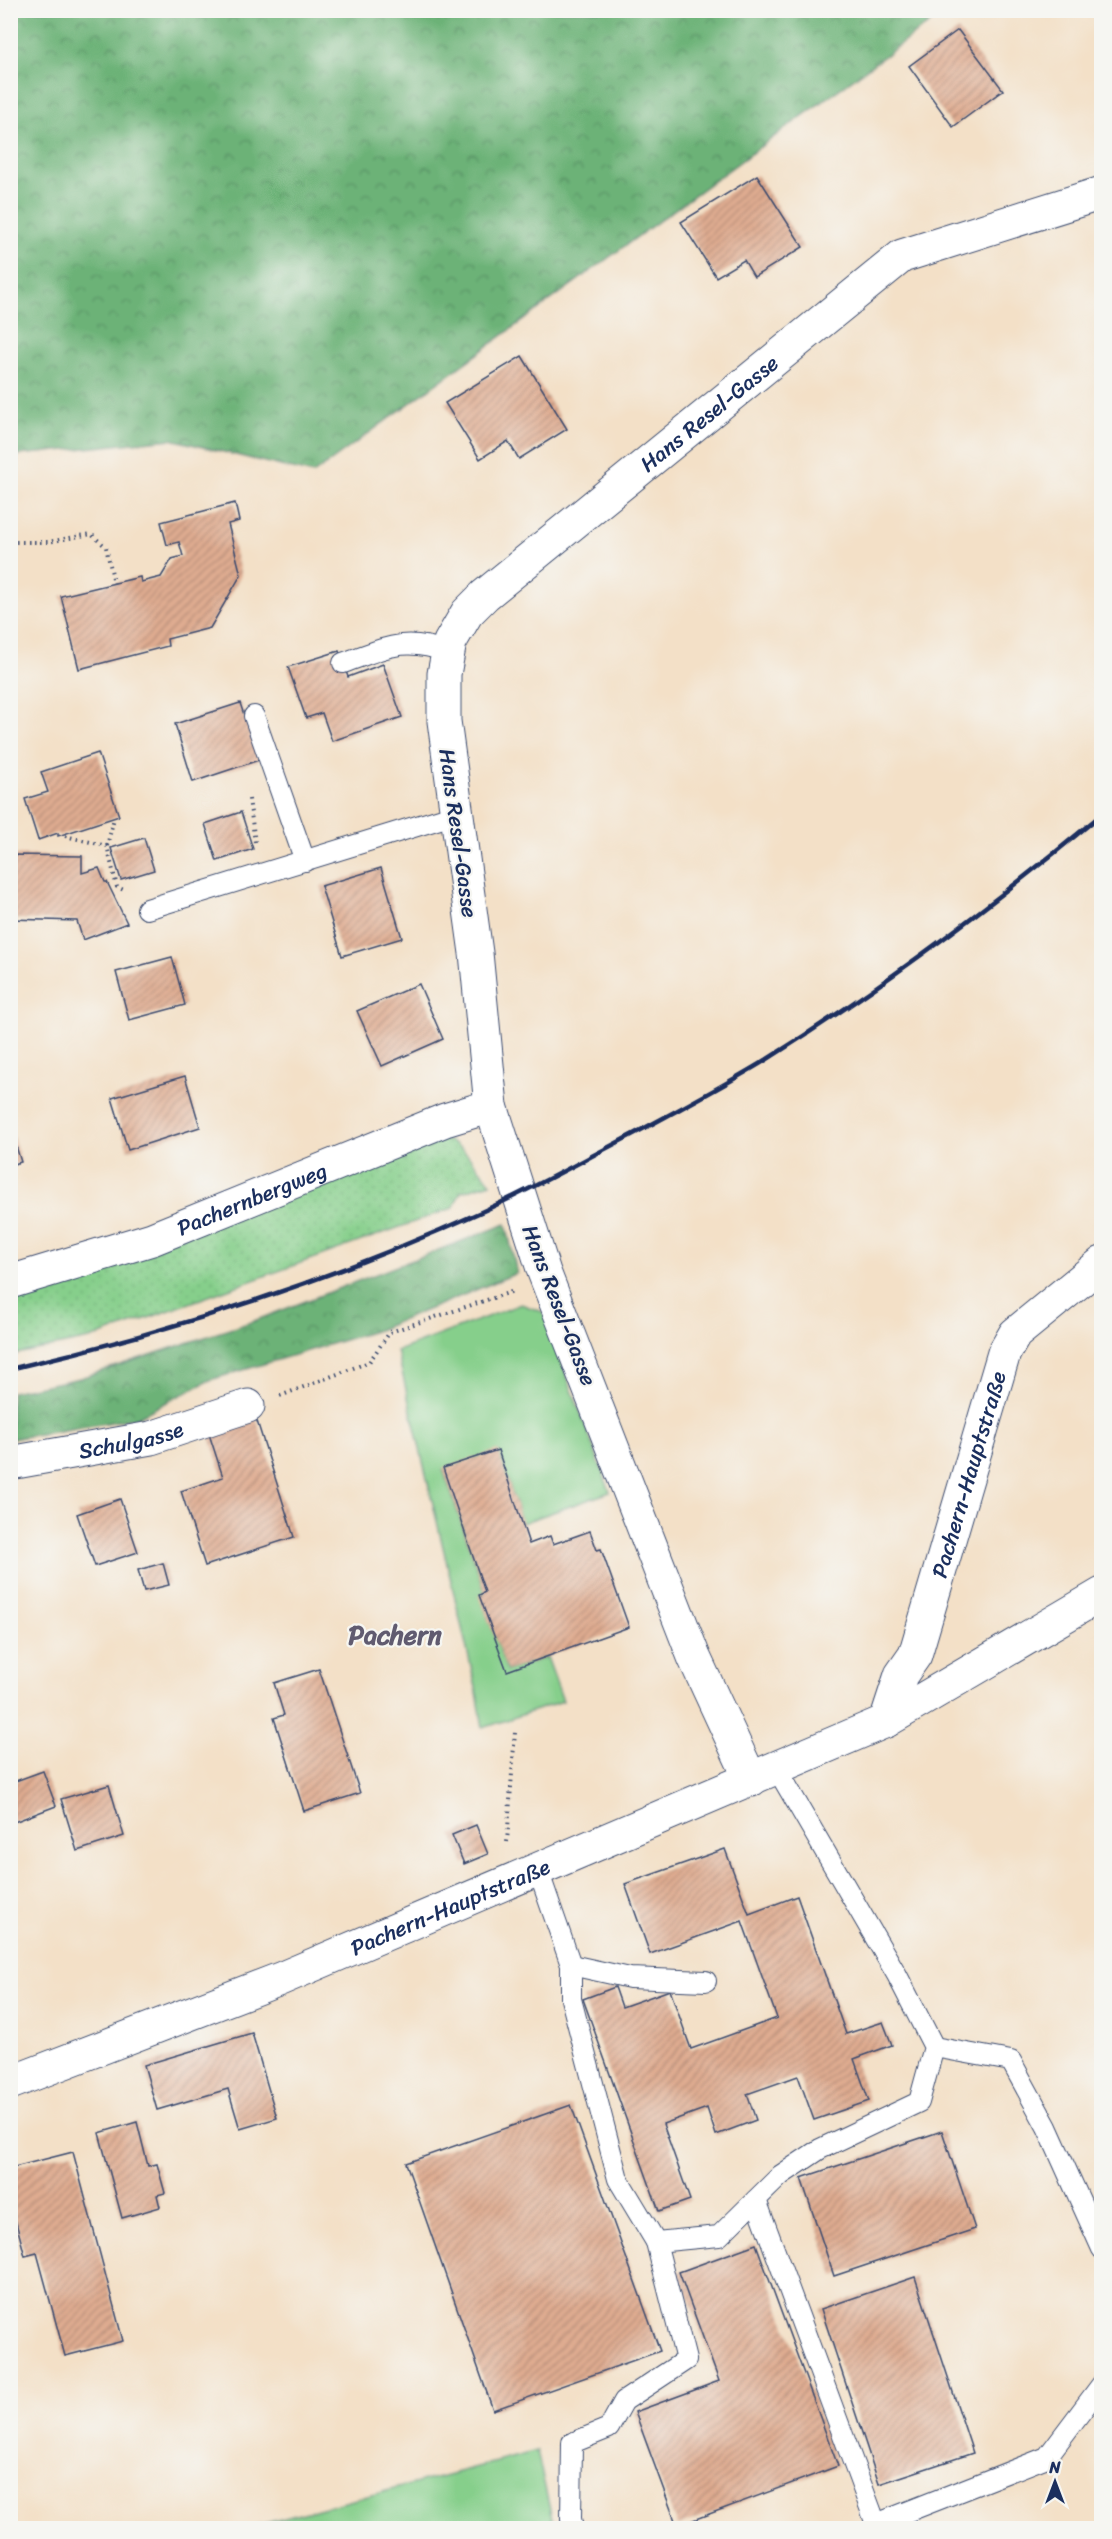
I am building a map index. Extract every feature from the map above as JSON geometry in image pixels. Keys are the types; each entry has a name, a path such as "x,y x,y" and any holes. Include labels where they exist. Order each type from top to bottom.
{"street":[{"name":"Hans Resel-Gasse","path":"764,1775 686,1664 583,1393 491,1106 476,953 444,721 444,674 450,642 467,613 485,595 902,256 1101,193"},
{"name":"Pachernbergweg","path":"10,1282 152,1239 445,1120 491,1106"},
{"name":"Pachern-Hauptstraße","path":"886,1721 901,1675 915,1654 1004,1353 1015,1334 1101,1263"},
{"name":"Schulgasse","path":"10,1463 151,1438 248,1406"},
{"name":"Pachern-Hauptstraße","path":"10,2083 280,1979 764,1775 886,1721 1101,1594"}],"lane":[{"path":"343,663 408,642 428,645 448,652"},
{"path":"254,716 305,861"},
{"path":"151,908 456,814"},
{"path":"656,2242 719,2236 781,2175 820,2149 919,2102 934,2047 897,1975 764,1775"},
{"path":"538,1870 572,1965 572,1999 618,2179 656,2242 686,2360 624,2401 609,2428 572,2443 571,2519 573,2529"},
{"path":"572,1965 630,1978 706,1981"},
{"path":"934,2047 1011,2061 1047,2127 1101,2249"},
{"path":"756,2200 874,2526 1047,2457 1101,2384"}],"path":[{"path":"10,542 48,542 91,534 106,547 114,583"},
{"path":"248,787 255,842"},
{"path":"114,818 107,846 117,887 151,908"},
{"path":"65,836 107,846"},
{"path":"248,1406 369,1362 390,1332 513,1291 544,1272"},
{"path":"504,1884 515,1732"}],"green space":[{"path":"10,11 946,11 313,474 171,439 11,456"},
{"path":"435,1138 452,1142 459,1147 491,1183 461,1192 453,1208 90,1339 11,1355 10,1291"},
{"path":"506,1224 517,1273 378,1330 210,1380 136,1418 11,1439 11,1392 80,1378 254,1321"},
{"path":"521,1304 543,1312 610,1492 522,1523 498,1451 443,1469 485,1592 480,1595 507,1671 547,1657 563,1701 483,1728 477,1692 397,1351"},
{"path":"537,2451 554,2528 247,2528"}],"building":[{"path":"958,30 1003,90 953,127 909,66"},
{"path":"757,175 803,247 754,277 744,260 716,277 681,222"},
{"path":"522,356 567,429 519,459 508,441 480,459 445,403"},
{"path":"235,503 239,521 228,524 241,575 210,628 167,639 168,646 79,669 61,596 140,577 141,582 161,577 172,559 183,556 179,542 167,545 161,522"},
{"path":"339,651 348,677 383,664 402,717 332,741 322,713 306,718 288,667"},
{"path":"240,703 259,760 193,782 175,724"},
{"path":"98,753 119,816 58,836 58,833 38,840 25,799 48,792 41,772"},
{"path":"241,812 253,849 217,861 205,824"},
{"path":"144,838 154,870 121,880 111,848"},
{"path":"13,855 82,856 82,873 99,868 127,923 83,940 77,921 10,919"},
{"path":"381,868 402,938 342,956 321,886"},
{"path":"172,957 185,1005 129,1020 116,972"},
{"path":"419,984 443,1039 382,1066 357,1011"},
{"path":"185,1076 200,1127 128,1150 112,1098"},
{"path":"10,1127 21,1162 10,1165"},
{"path":"256,1418 294,1537 205,1566 181,1491 223,1477 209,1434"},
{"path":"498,1450 529,1544 550,1536 553,1544 590,1531 597,1550 601,1549 629,1627 507,1671 479,1595 485,1592 443,1468"},
{"path":"120,1499 138,1552 95,1566 77,1514"},
{"path":"163,1563 169,1585 144,1591 138,1570"},
{"path":"319,1669 360,1793 304,1811 274,1718 284,1715 274,1683"},
{"path":"43,1771 56,1806 14,1822 10,1812 10,1783"},
{"path":"109,1785 124,1836 77,1851 61,1799"},
{"path":"476,1825 488,1854 464,1864 452,1835"},
{"path":"725,1849 749,1914 797,1896 846,2034 883,2022 892,2045 854,2059 869,2101 814,2120 798,2076 747,2094 756,2120 716,2135 707,2108 663,2124 690,2200 659,2211 583,1999 615,1987 622,2007 670,1990 691,2049 777,2018 742,1921 650,1954 625,1884"},
{"path":"252,2033 277,2118 240,2129 228,2089 157,2110 144,2065"},
{"path":"571,2105 660,2351 493,2410 406,2163"},
{"path":"137,2122 148,2166 157,2164 165,2193 157,2195 160,2207 122,2218 99,2133"},
{"path":"942,2131 975,2229 834,2276 801,2178"},
{"path":"73,2152 123,2341 65,2356 37,2253 25,2256 10,2200 10,2168"},
{"path":"756,2244 838,2466 677,2526 635,2412 719,2381 679,2272"},
{"path":"915,2277 973,2453 879,2484 821,2309"}],"railway":[{"path":"10,1369 190,1321 309,1282 424,1237 530,1188 708,1094 810,1032 938,943 1102,814"}],"district":[{"name":"Pachern","path":"395,1635"}]}
